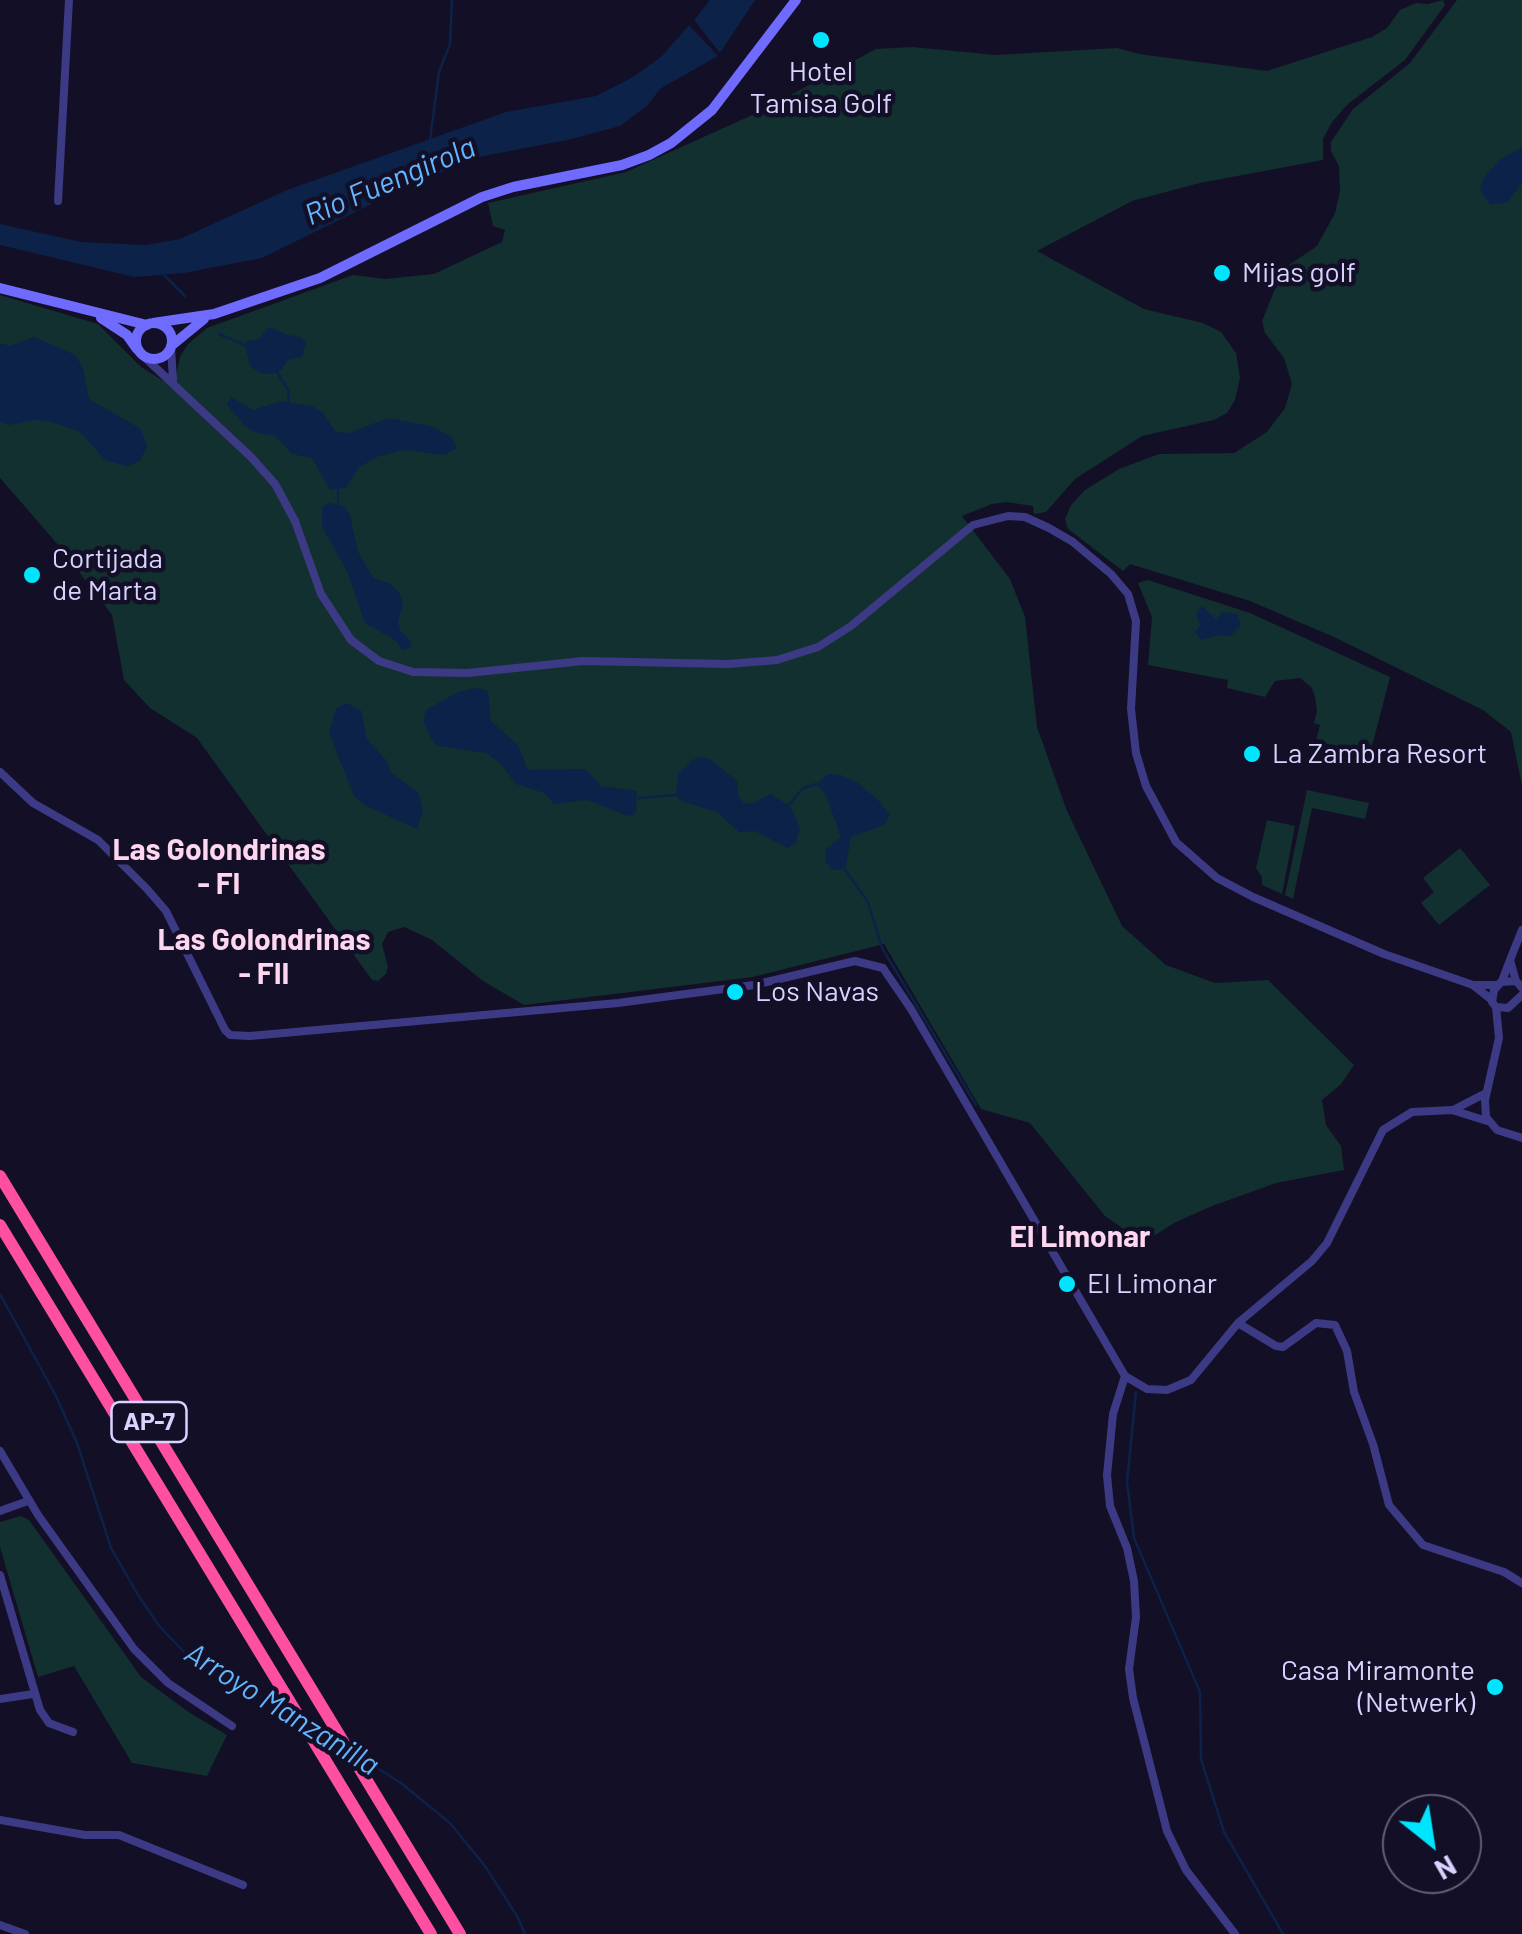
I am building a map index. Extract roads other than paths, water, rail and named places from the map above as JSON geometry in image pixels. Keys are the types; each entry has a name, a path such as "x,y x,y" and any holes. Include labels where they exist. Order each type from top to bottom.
{"highway":[{"name":"AP-7","path":"0,1176 460,1934"},
{"name":"AP-7","path":"0,1226 431,1934"}],"street":[{"path":"58,201 69,0"},
{"path":"139,351 136,338 150,324 214,314 320,278 482,197 512,187 622,165 649,155 671,143 712,110 796,0"},
{"path":"0,288 168,331 171,375 177,388"},
{"path":"91,313 127,336 275,484 295,521 322,594 351,640 379,660 413,672 468,673 566,661 728,664 777,660 818,646 852,626 974,526 1008,516 1025,517 1073,542 1112,574 1128,594 1136,621 1131,709 1138,761 1154,804 1176,842 1216,878 1384,954 1473,985 1500,984 1521,990"},
{"path":"139,351 157,358 214,314"},
{"path":"0,772 32,802 98,840 147,889 166,911 230,1034 250,1036 618,1003 754,984 856,961 882,968 920,1025 1125,1376 1135,1384 1159,1390 1191,1380 1238,1324 1328,1243 1384,1130 1412,1112 1452,1110 1488,1121 1503,1133 1522,1138"},
{"path":"1488,1121 1486,1093 1499,1038 1494,1003 1522,930"},
{"path":"1510,960 1521,990"},
{"path":"1473,985 1494,1003 1508,1008 1521,990"},
{"path":"1452,1110 1486,1093"},
{"path":"1238,1324 1282,1347 1316,1323 1335,1325 1348,1350 1354,1392 1389,1504 1424,1545 1504,1572 1522,1583"},
{"path":"1125,1376 1113,1414 1107,1475 1110,1506 1127,1548 1134,1581 1136,1617 1129,1669 1133,1698 1168,1831 1186,1870 1235,1934"},
{"path":"0,1452 28,1501 141,1658 168,1683 232,1726"},
{"path":"0,1510 28,1501"},
{"path":"0,1574 4,1603 33,1694 49,1723 73,1732"},
{"path":"0,1699 33,1694"},
{"path":"0,1820 85,1835 120,1835 243,1884"},
{"path":"0,1925 25,1934"}],"water":[{"path":"710,0 755,0 720,53 694,20"},
{"name":"Rio Fuengirola","path":"689,25 718,56 660,89 648,105 620,126 479,157 400,190 262,258 184,273 134,277 0,245 0,224 81,242 146,245 180,239 287,190 506,112 596,96 662,56"},
{"path":"1522,147 1522,183 1508,202 1490,205 1480,190 1484,177 1500,160"},
{"path":"269,327 300,337 306,343 302,357 288,360 272,374 260,373 250,366 245,345 259,339"},
{"path":"34,337 75,355 83,368 89,399 141,429 147,446 140,461 127,466 105,460 80,432 53,422 0,422 0,343 10,346"},
{"path":"231,397 253,410 280,401 312,406 323,413 336,432 349,433 388,418 431,426 452,437 457,448 444,455 406,450 379,456 359,467 346,488 330,490 312,458 292,454 275,436 254,432 244,425 227,405"},
{"path":"329,503 344,506 350,515 358,552 374,578 391,584 399,593 403,603 398,622 412,642 409,649 402,650 395,640 365,623 347,571 322,527 322,507"},
{"path":"1202,606 1216,619 1223,612 1237,614 1241,626 1230,636 1201,640 1195,632 1200,625 1196,614"},
{"path":"476,688 488,691 491,721 518,745 528,770 586,769 601,786 637,791 636,812 625,815 588,800 554,804 544,793 516,784 500,763 486,753 438,746 423,721 426,710 458,692"},
{"path":"346,703 361,710 367,739 386,760 391,773 418,792 423,811 417,829 364,805 354,796 329,733 336,709"},
{"path":"701,757 710,759 737,781 739,798 744,803 751,804 771,794 791,807 800,829 795,844 787,848 755,831 739,832 717,812 681,801 676,795 678,774"},
{"path":"828,774 858,783 890,815 884,825 851,837 846,865 840,870 833,870 825,861 826,849 841,837 827,798 817,784"}],"waterway":[{"name":"Rio Fuengirola","path":"430,140 439,72 450,44 452,0"},
{"path":"161,272 185,296"},
{"path":"219,334 245,345"},
{"path":"277,372 288,390 289,402"},
{"path":"338,491 338,503"},
{"path":"789,805 803,788 817,784"},
{"path":"639,798 676,795"},
{"path":"844,868 868,902 882,948 976,1105"},
{"name":"Arroyo Manzanilla","path":"0,1294 77,1443 111,1548 160,1627 186,1654 292,1715"},
{"path":"1136,1392 1127,1482 1134,1538 1200,1692 1201,1759 1224,1832 1283,1934"},
{"name":"Arroyo Manzanilla","path":"311,1727 339,1744"},
{"name":"Arroyo Manzanilla","path":"358,1756 401,1783 450,1823 485,1866 525,1934"}],"place":[{"name":"Hotel Tamisa Golf","path":"821,40"},
{"name":"Mijas golf","path":"1222,273"},
{"name":"Cortijada de Marta","path":"32,575"},
{"name":"La Zambra Resort","path":"1252,754"},
{"name":"Los Navas","path":"735,992"},
{"name":"El Limonar","path":"1067,1284"},
{"name":"Casa Miramonte (Netwerk)","path":"1495,1687"}],"district":[{"name":"Las Golondrinas - FI","path":"219,867"},
{"name":"Las Golondrinas - FII","path":"264,957"},
{"name":"El Limonar","path":"1080,1237"}]}
